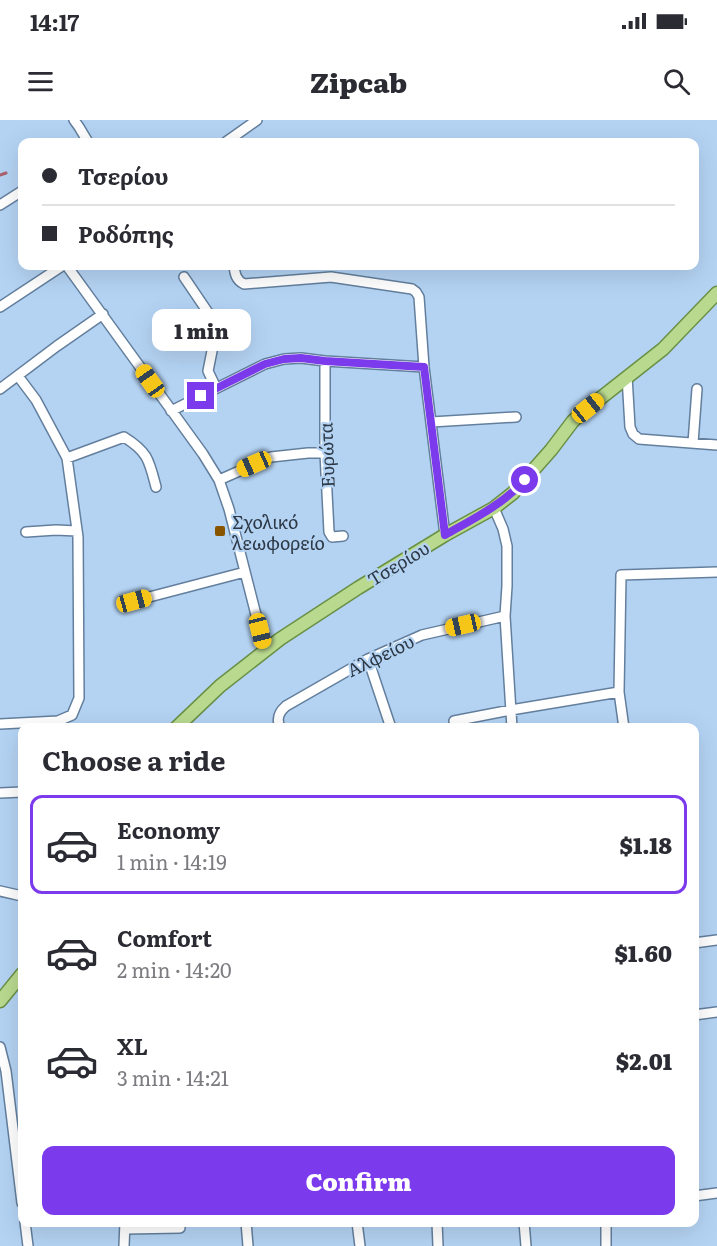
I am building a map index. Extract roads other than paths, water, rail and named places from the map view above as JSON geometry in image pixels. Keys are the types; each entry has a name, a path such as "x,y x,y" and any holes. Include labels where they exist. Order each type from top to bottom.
{"main road":[{"name":"Τσερίου","path":"181,723 220,686 265,650 358,588 494,508 513,493 550,452 573,421 627,376 663,350 717,293"},
{"path":"0,1001 18,980"}],"street":[{"path":"74,120 86,138"},
{"path":"232,138 257,120"},
{"path":"0,205 18,194"},
{"path":"0,307 56,270"},
{"path":"70,270 203,454 219,480 230,509 265,650"},
{"path":"235,270 238,281 244,284 331,277 412,289 419,297 424,367 445,535"},
{"path":"184,277 207,311 215,329 208,371 216,388"},
{"path":"0,389 103,314"},
{"path":"171,411 265,364 284,359 301,358 424,367"},
{"name":"Ευρώτα","path":"325,361 325,453 329,532 332,537 343,536"},
{"path":"18,376 36,400 67,458 77,531 79,698 72,715 58,721 19,723"},
{"path":"627,376 630,428 639,439 717,445"},
{"path":"693,443 697,389"},
{"path":"431,422 516,417"},
{"path":"67,458 124,437 144,452 150,463 156,486"},
{"path":"219,480 271,457 325,453"},
{"path":"494,508 507,546 505,616 512,723"},
{"path":"26,532 77,531"},
{"path":"134,601 245,572"},
{"path":"623,723 619,692 621,575 717,572"},
{"name":"Αλφείου","path":"279,723 279,712 286,706 368,659 422,634 505,616"},
{"path":"368,659 389,723"},
{"path":"454,721 619,692"},
{"path":"0,724 18,723"},
{"path":"0,793 18,792"},
{"path":"0,891 18,895"},
{"path":"699,942 717,940"},
{"path":"699,1014 717,1012"},
{"path":"0,1047 6,1071 18,1170"},
{"path":"699,1195 717,1193"},
{"path":"26,1227 28,1246"},
{"path":"124,1246 125,1227"},
{"path":"152,1227 180,1228"},
{"path":"246,1227 248,1246"},
{"path":"358,1227 360,1246"},
{"path":"437,1227 438,1246"},
{"path":"524,1227 526,1246"},
{"path":"606,1227 606,1246"}],"waterway":[{"path":"0,175 6,173"}],"place":[{"name":"Σχολικό λεωφορείο","path":"220,531"}]}
